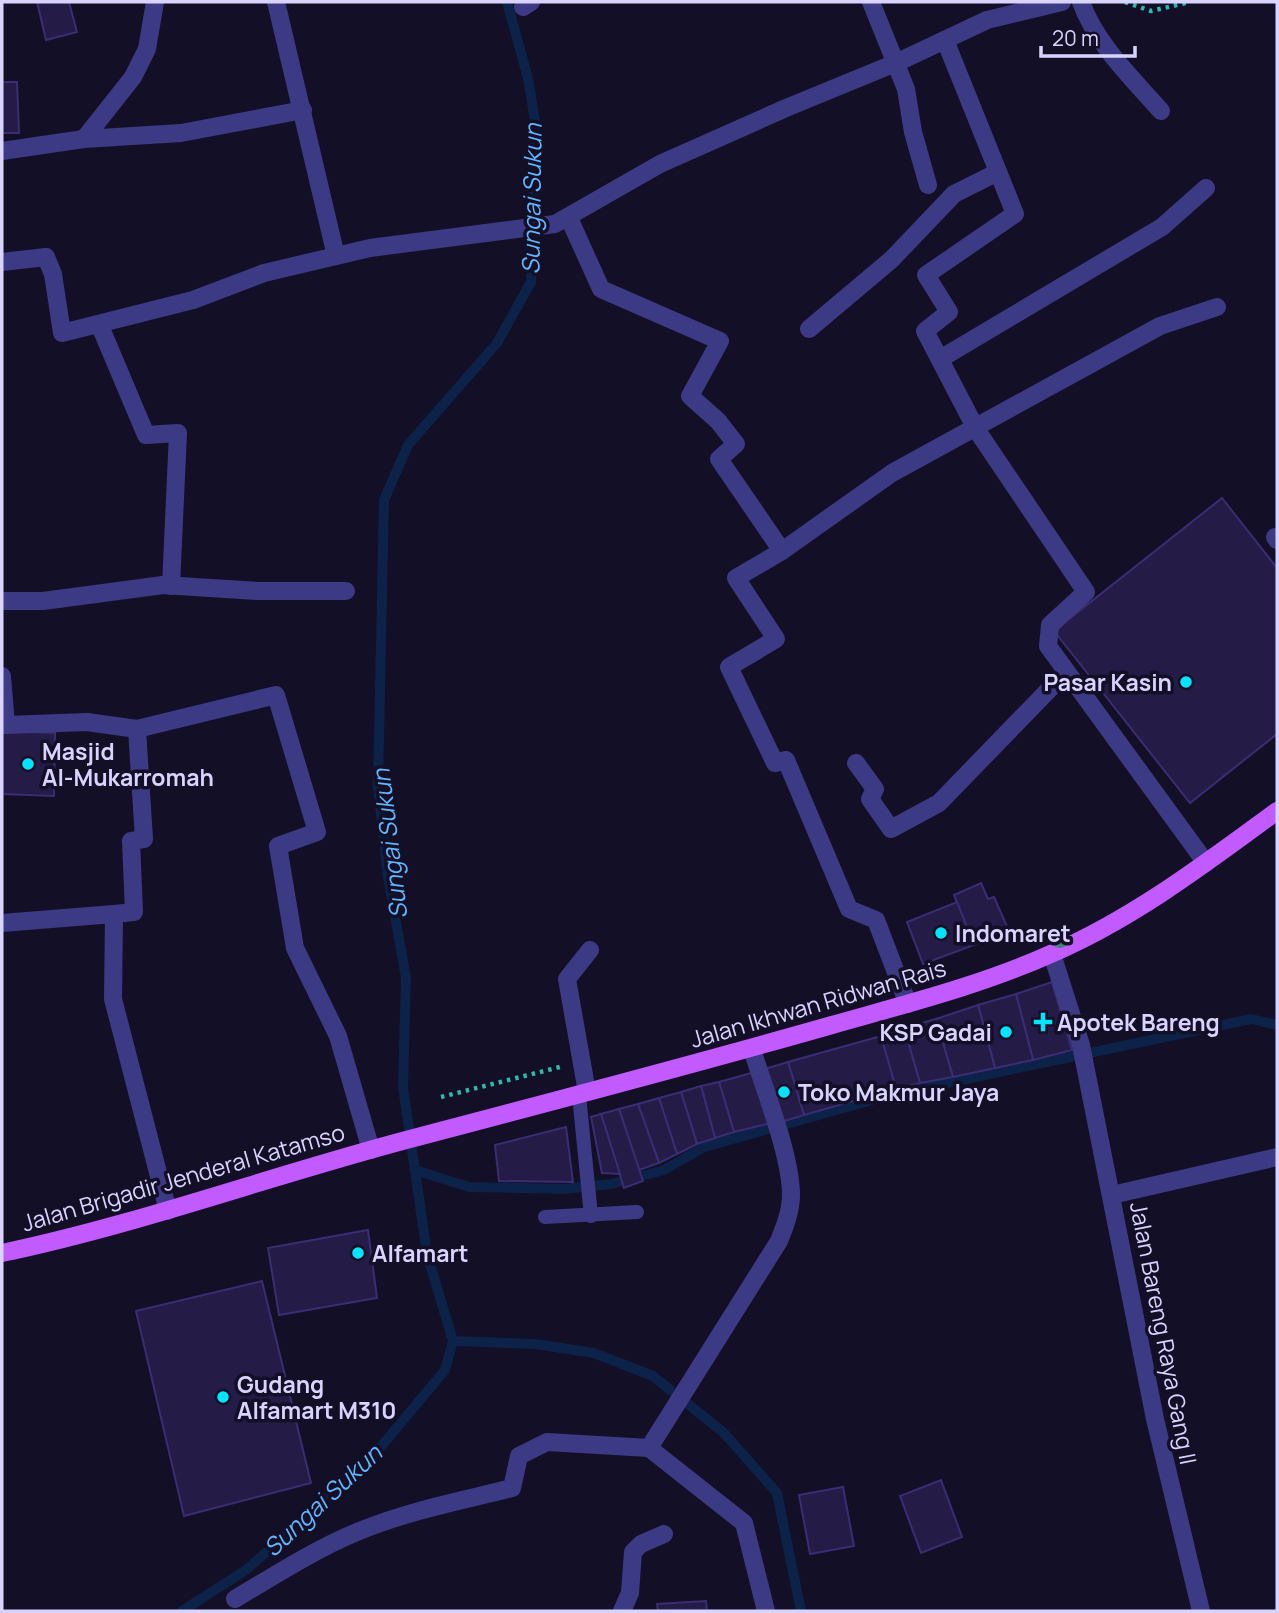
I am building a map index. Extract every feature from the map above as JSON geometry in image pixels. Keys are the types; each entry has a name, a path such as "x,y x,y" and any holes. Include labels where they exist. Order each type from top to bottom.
{"main road":[{"name":"Jalan Ikhwan Ridwan Rais","path":"374,1149 752,1049 908,1004 1052,954 1122,918 1206,863 1277,811"},
{"name":"Jalan Brigadir Jenderal Katamso","path":"2,1253 168,1211 374,1149"}],"street":[{"path":"84,139 133,77 147,49 155,2"},
{"path":"276,2 336,256"},
{"path":"871,2 898,62 928,185"},
{"path":"2,262 46,257 52,274 62,333 100,326 193,300 264,273 370,248 562,221 660,164 786,107 898,62 987,20 1062,2"},
{"path":"1081,2 1086,16 1117,62 1161,111"},
{"path":"945,40 1015,214 926,275 949,312 925,331 976,429 1086,592 1050,625 1048,646 1206,863"},
{"path":"2,151 84,139 181,133 303,110"},
{"path":"809,329 892,259 954,194 998,172"},
{"path":"940,359 1162,228 1206,188"},
{"path":"562,221 601,289 720,341 690,396 718,421 736,444 719,458 782,551"},
{"path":"908,1004 876,919 849,909 786,760 775,763 729,667 776,639 736,578 782,551 892,472 976,429 1160,326 1217,307"},
{"path":"100,326 146,435 178,433 171,586"},
{"path":"2,601 43,601 171,586 258,591 346,591"},
{"path":"856,762 875,789 870,799 891,829 939,803 1066,672"},
{"path":"2,676 4,725 87,722 137,729 276,695 317,832 278,846 295,948 338,1036 374,1149"},
{"path":"2,923 134,912 131,841 144,839 137,729"},
{"path":"114,914 113,999 168,1211"},
{"path":"580,1094 581,1062 567,979 590,950"},
{"name":"Jalan Bareng Raya Gang II","path":"1052,954 1081,1045 1155,1419 1201,1611"},
{"path":"649,1448 779,1241 789,1214 791,1193 776,1127 752,1049"},
{"path":"1112,1195 1277,1157"},
{"path":"235,1599 309,1555 359,1531 415,1512 512,1488 519,1456 547,1442 649,1448 744,1523 766,1611"},
{"path":"622,1611 630,1593 632,1552 641,1544 664,1534"}],"lane":[{"path":"580,1094 585,1178 591,1216"},
{"path":"545,1217 637,1212"}],"path":[{"path":"1125,2 1151,10 1190,2"},
{"path":"442,1097 581,1062"}],"building":[{"path":"37,2 69,2 77,32 46,40"},
{"path":"2,82 17,82 19,133 2,133"},
{"name":"Pasar Kasin","path":"1222,498 1277,568 1277,734 1190,803 1054,631"},
{"name":"Masjid Al-Mukarromah","path":"2,731 55,733 54,796 2,794"},
{"path":"981,883 988,899 994,897 1009,931 974,945 954,895"},
{"name":"Indomaret","path":"957,902 974,945 923,964 907,922"},
{"name":"Apotek Bareng","path":"1052,982 1072,1050 1033,1060 1016,994"},
{"name":"KSP Gadai","path":"1016,994 1033,1060 995,1068 978,1005"},
{"path":"978,1005 995,1068 953,1077 936,1019"},
{"path":"936,1019 953,1077 920,1083 904,1028"},
{"path":"904,1028 920,1083 896,1089 881,1036"},
{"path":"881,1036 896,1089 804,1115 788,1062"},
{"name":"Toko Makmur Jaya","path":"788,1062 804,1115 781,1122 765,1069"},
{"path":"755,1072 771,1123 734,1132 719,1082"},
{"path":"719,1082 734,1132 715,1138 701,1086"},
{"path":"701,1086 715,1138 697,1144 681,1092"},
{"path":"681,1092 697,1144 677,1154 659,1098"},
{"path":"659,1098 677,1154 659,1163 638,1104"},
{"path":"638,1104 659,1163 639,1170 619,1109"},
{"path":"619,1109 643,1181 624,1188 601,1114"},
{"path":"601,1114 620,1174 602,1173 591,1117"},
{"path":"566,1127 573,1182 499,1181 495,1145"},
{"path":"368,1230 377,1298 279,1315 268,1248"},
{"name":"Gudang Alfamart M310","path":"262,1281 311,1483 184,1516 136,1311"},
{"path":"941,1480 962,1537 921,1553 900,1496"},
{"path":"843,1487 854,1546 810,1554 799,1495"},
{"path":"706,1601 707,1611 658,1611 657,1604"}],"waterway":[{"name":"Sungai Sukun","path":"182,1611 246,1570 369,1461 445,1370 453,1341 427,1254 403,1087 406,978 388,877 378,787 384,500 408,445 497,343 531,282 536,127 528,78 507,2"},
{"path":"415,1170 469,1187 564,1189 611,1184 664,1170 704,1147 890,1095 1251,1019 1277,1025"},
{"path":"453,1341 535,1344 594,1353 653,1376 724,1433 777,1493 801,1611"}],"place":[{"name":"Pasar Kasin","path":"1186,682"},
{"name":"Masjid Al-Mukarromah","path":"28,764"},
{"name":"Indomaret","path":"941,933"},
{"name":"Apotek Bareng","path":"1043,1022"},
{"name":"KSP Gadai","path":"1006,1032"},
{"name":"Toko Makmur Jaya","path":"784,1092"},
{"name":"Alfamart","path":"358,1253"},
{"name":"Gudang Alfamart M310","path":"223,1397"}]}
